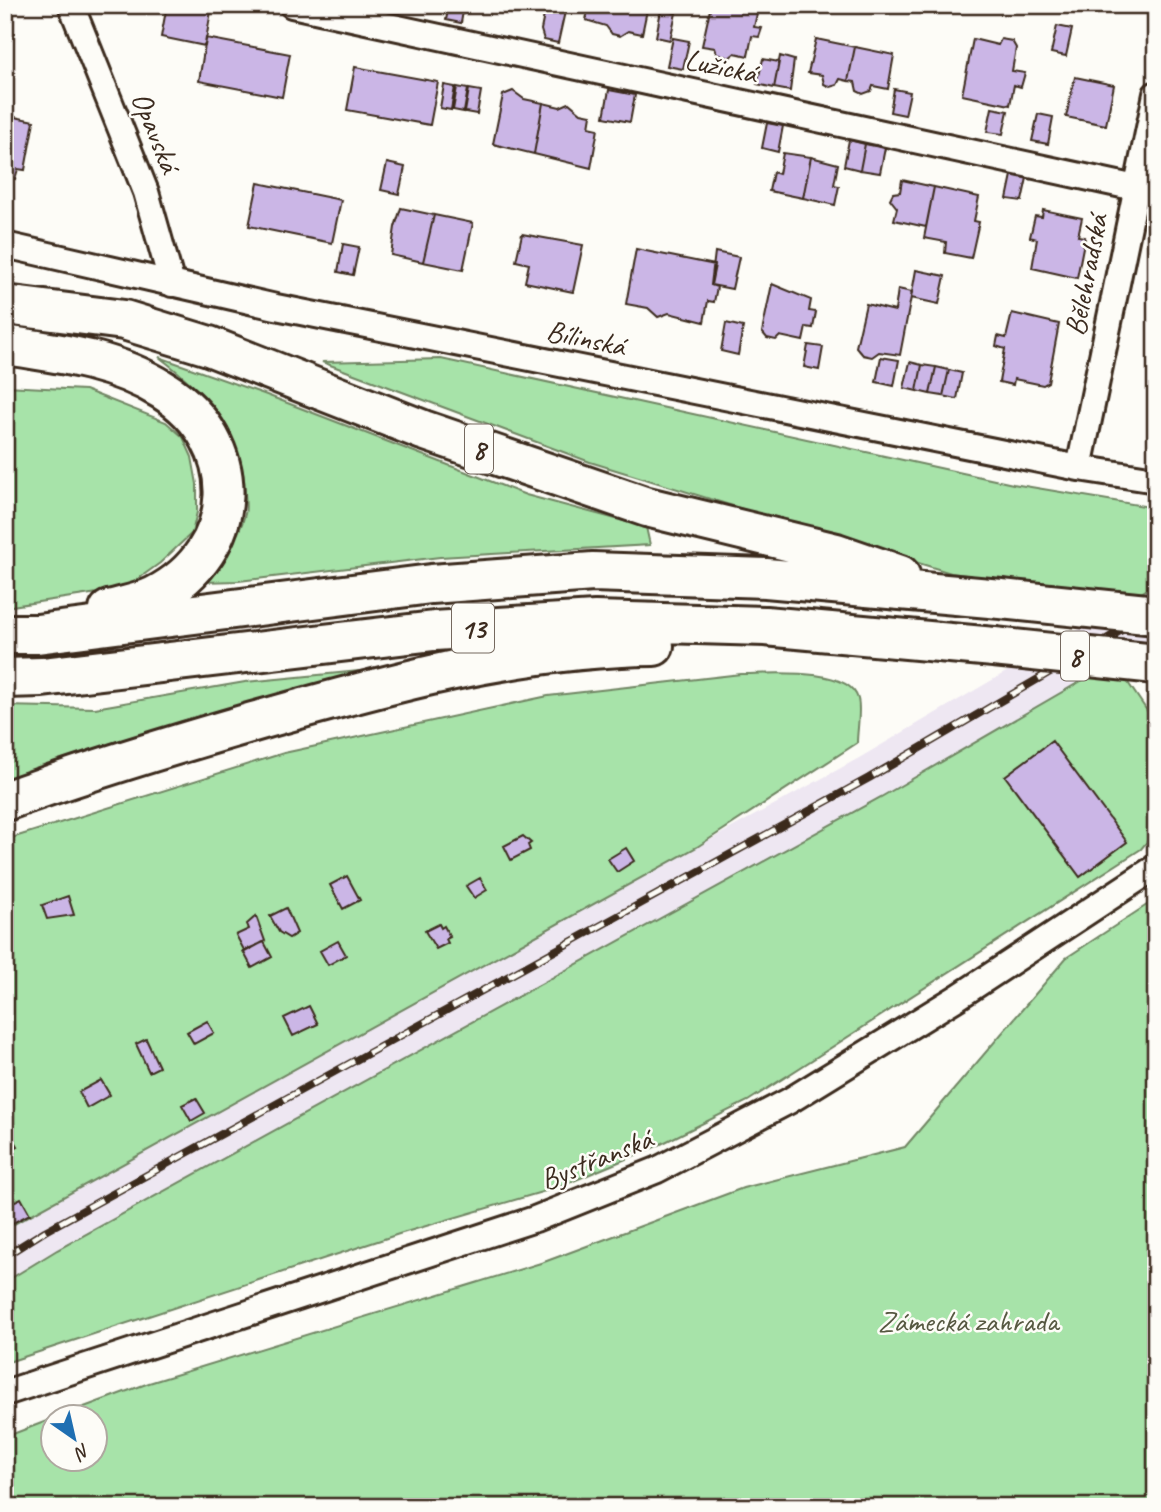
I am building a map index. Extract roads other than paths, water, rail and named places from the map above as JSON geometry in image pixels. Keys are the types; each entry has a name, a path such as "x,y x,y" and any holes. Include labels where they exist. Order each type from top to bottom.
{"highway":[{"name":"8","path":"5,305 124,320 209,346 423,430 647,507 836,553 955,594 1156,615"},
{"path":"5,345 118,367 164,391 202,424 218,459 226,494 219,528 208,549 192,567 155,596 21,634"},
{"name":"13","path":"21,634 431,584 593,572 766,578 955,594"},
{"name":"13","path":"5,678 42,677 249,655 434,631 595,621 765,626 943,644"},
{"name":"8","path":"5,801 60,781 318,704 537,655 626,646 943,644 1156,664"}],"street":[{"name":"Opavská","path":"71,5 146,192 172,284"},
{"name":"Lužická","path":"292,5 1136,188"},
{"name":"Bělehradská","path":"1079,468 1156,94"},
{"name":"Bílinská","path":"5,245 172,284 1079,468 1156,480"},
{"name":"Bystřanská","path":"5,1393 535,1219 657,1170 789,1101 958,997 1156,866"}],"railway":[{"path":"5,1256 45,1231 869,778 1156,610"}],"park label":[{"name":"Zámecká zahrada","path":"968,1321"}]}
